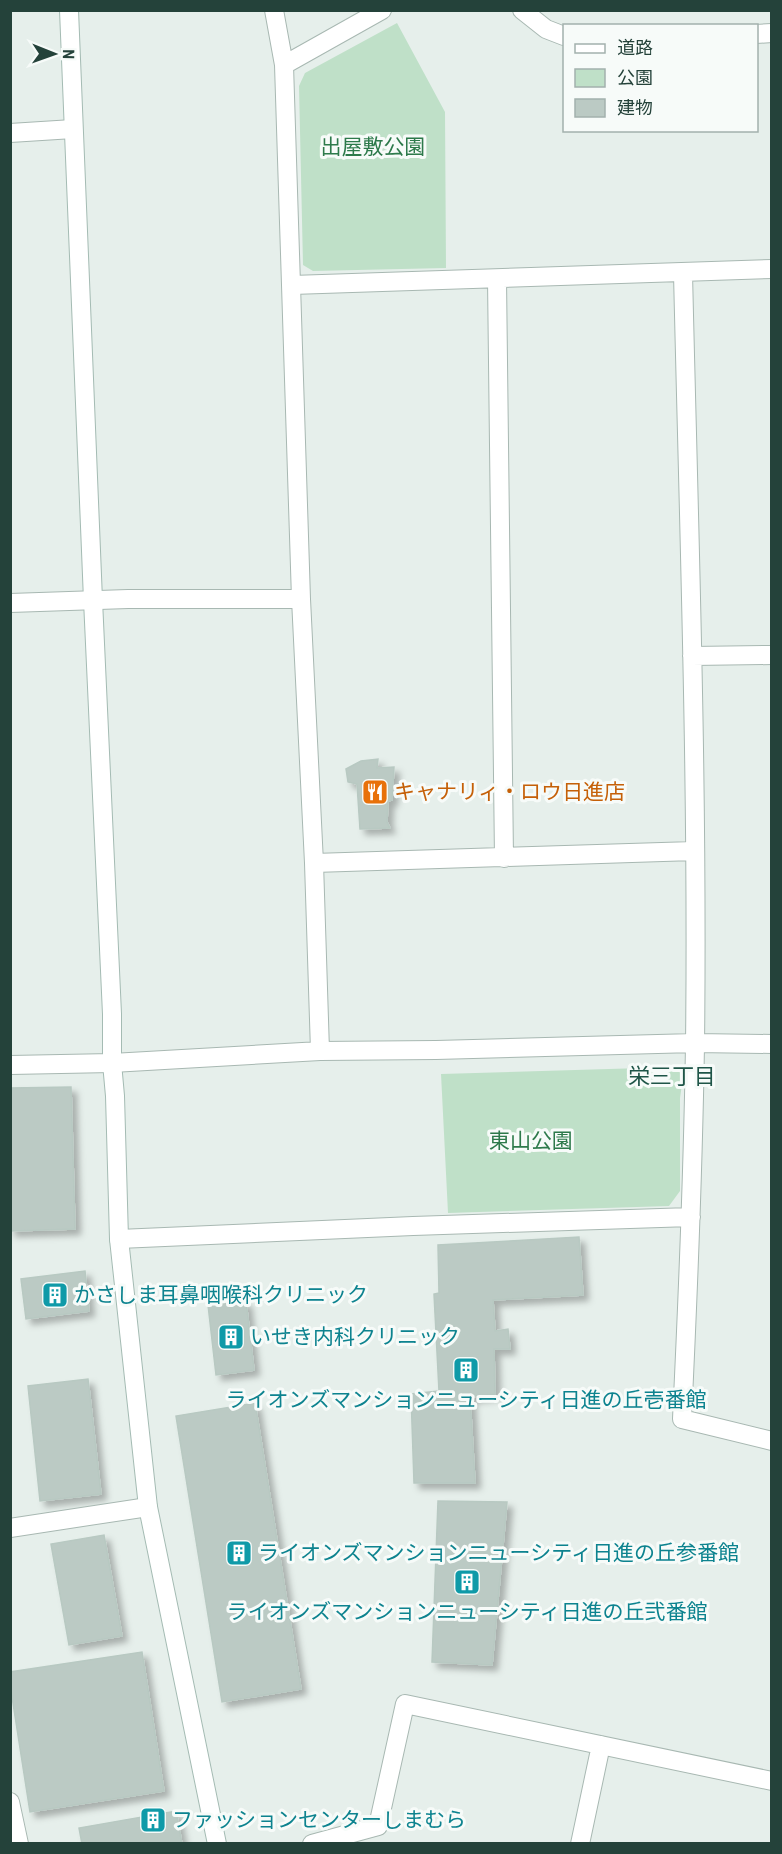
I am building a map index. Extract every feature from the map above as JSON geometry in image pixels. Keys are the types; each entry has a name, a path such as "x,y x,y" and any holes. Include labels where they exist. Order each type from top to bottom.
{"street":[{"path":"69,10 112,1014 119,1239 147,1507 217,1844"},
{"path":"274,10 284,65 301,599 314,863 320,1051"},
{"path":"284,65 382,10"},
{"path":"522,10 546,29 563,36"},
{"path":"10,134 73,129"},
{"path":"292,285 771,269"},
{"path":"684,273 692,656 695,1042 691,1217 682,1419 771,1441"},
{"path":"497,279 504,858"},
{"path":"10,603 93,600 301,599"},
{"path":"692,656 771,655"},
{"path":"314,863 694,851"},
{"path":"10,1065 112,1064 320,1051 695,1042 771,1044"},
{"path":"119,1239 691,1217"},
{"path":"10,1528 147,1507"},
{"path":"312,1844 378,1826 405,1704 771,1781"},
{"path":"580,1844 601,1745"},
{"path":"10,1802 19,1844"}],"green space":[{"name":"出屋敷公園","path":"397,23 445,112 446,268 313,271 303,265 299,86 305,73"},
{"name":"東山公園","path":"676,1067 683,1077 680,1098 680,1191 669,1206 448,1213 441,1074"}],"building":[{"name":"キャナリィ・ロウ日進店","path":"378,759 377,768 394,767 392,800 388,801 387,822 390,828 360,829 357,784 348,782 346,769 361,761"},
{"path":"71,1087 75,1229 10,1231 10,1088"},
{"name":"ライオンズマンションニューシティ日進の丘壱番館","path":"579,1237 583,1295 493,1300 495,1331 508,1329 510,1349 494,1349 495,1394 470,1397 475,1483 414,1483 411,1394 439,1391 434,1294 439,1293 438,1245"},
{"name":"かさしま耳鼻咽喉科クリニック","path":"85,1271 89,1311 26,1319 21,1279"},
{"name":"いせき内科クリニック","path":"246,1301 254,1370 216,1375 208,1305"},
{"path":"88,1379 101,1494 40,1501 28,1386"},
{"name":"ライオンズマンションニューシティ日進の丘参番館","path":"255,1403 301,1689 222,1702 176,1416"},
{"name":"ライオンズマンションニューシティ日進の丘弐番館","path":"438,1501 507,1502 492,1665 432,1662"},
{"path":"104,1535 122,1636 69,1645 51,1544"},
{"path":"142,1652 164,1791 30,1812 10,1672"},
{"name":"ファッションセンターしまむら","path":"176,1811 182,1844 82,1844 79,1828"}],"place":[{"name":"キャナリィ・ロウ日進店","path":"375,792"},
{"name":"かさしま耳鼻咽喉科クリニック","path":"55,1295"},
{"name":"いせき内科クリニック","path":"231,1337"},
{"name":"ライオンズマンションニューシティ日進の丘壱番館","path":"466,1370"},
{"name":"ライオンズマンションニューシティ日進の丘参番館","path":"239,1553"},
{"name":"ライオンズマンションニューシティ日進の丘弐番館","path":"467,1582"},
{"name":"ファッションセンターしまむら","path":"153,1820"}],"district":[{"name":"栄三丁目","path":"672,1076"}]}
